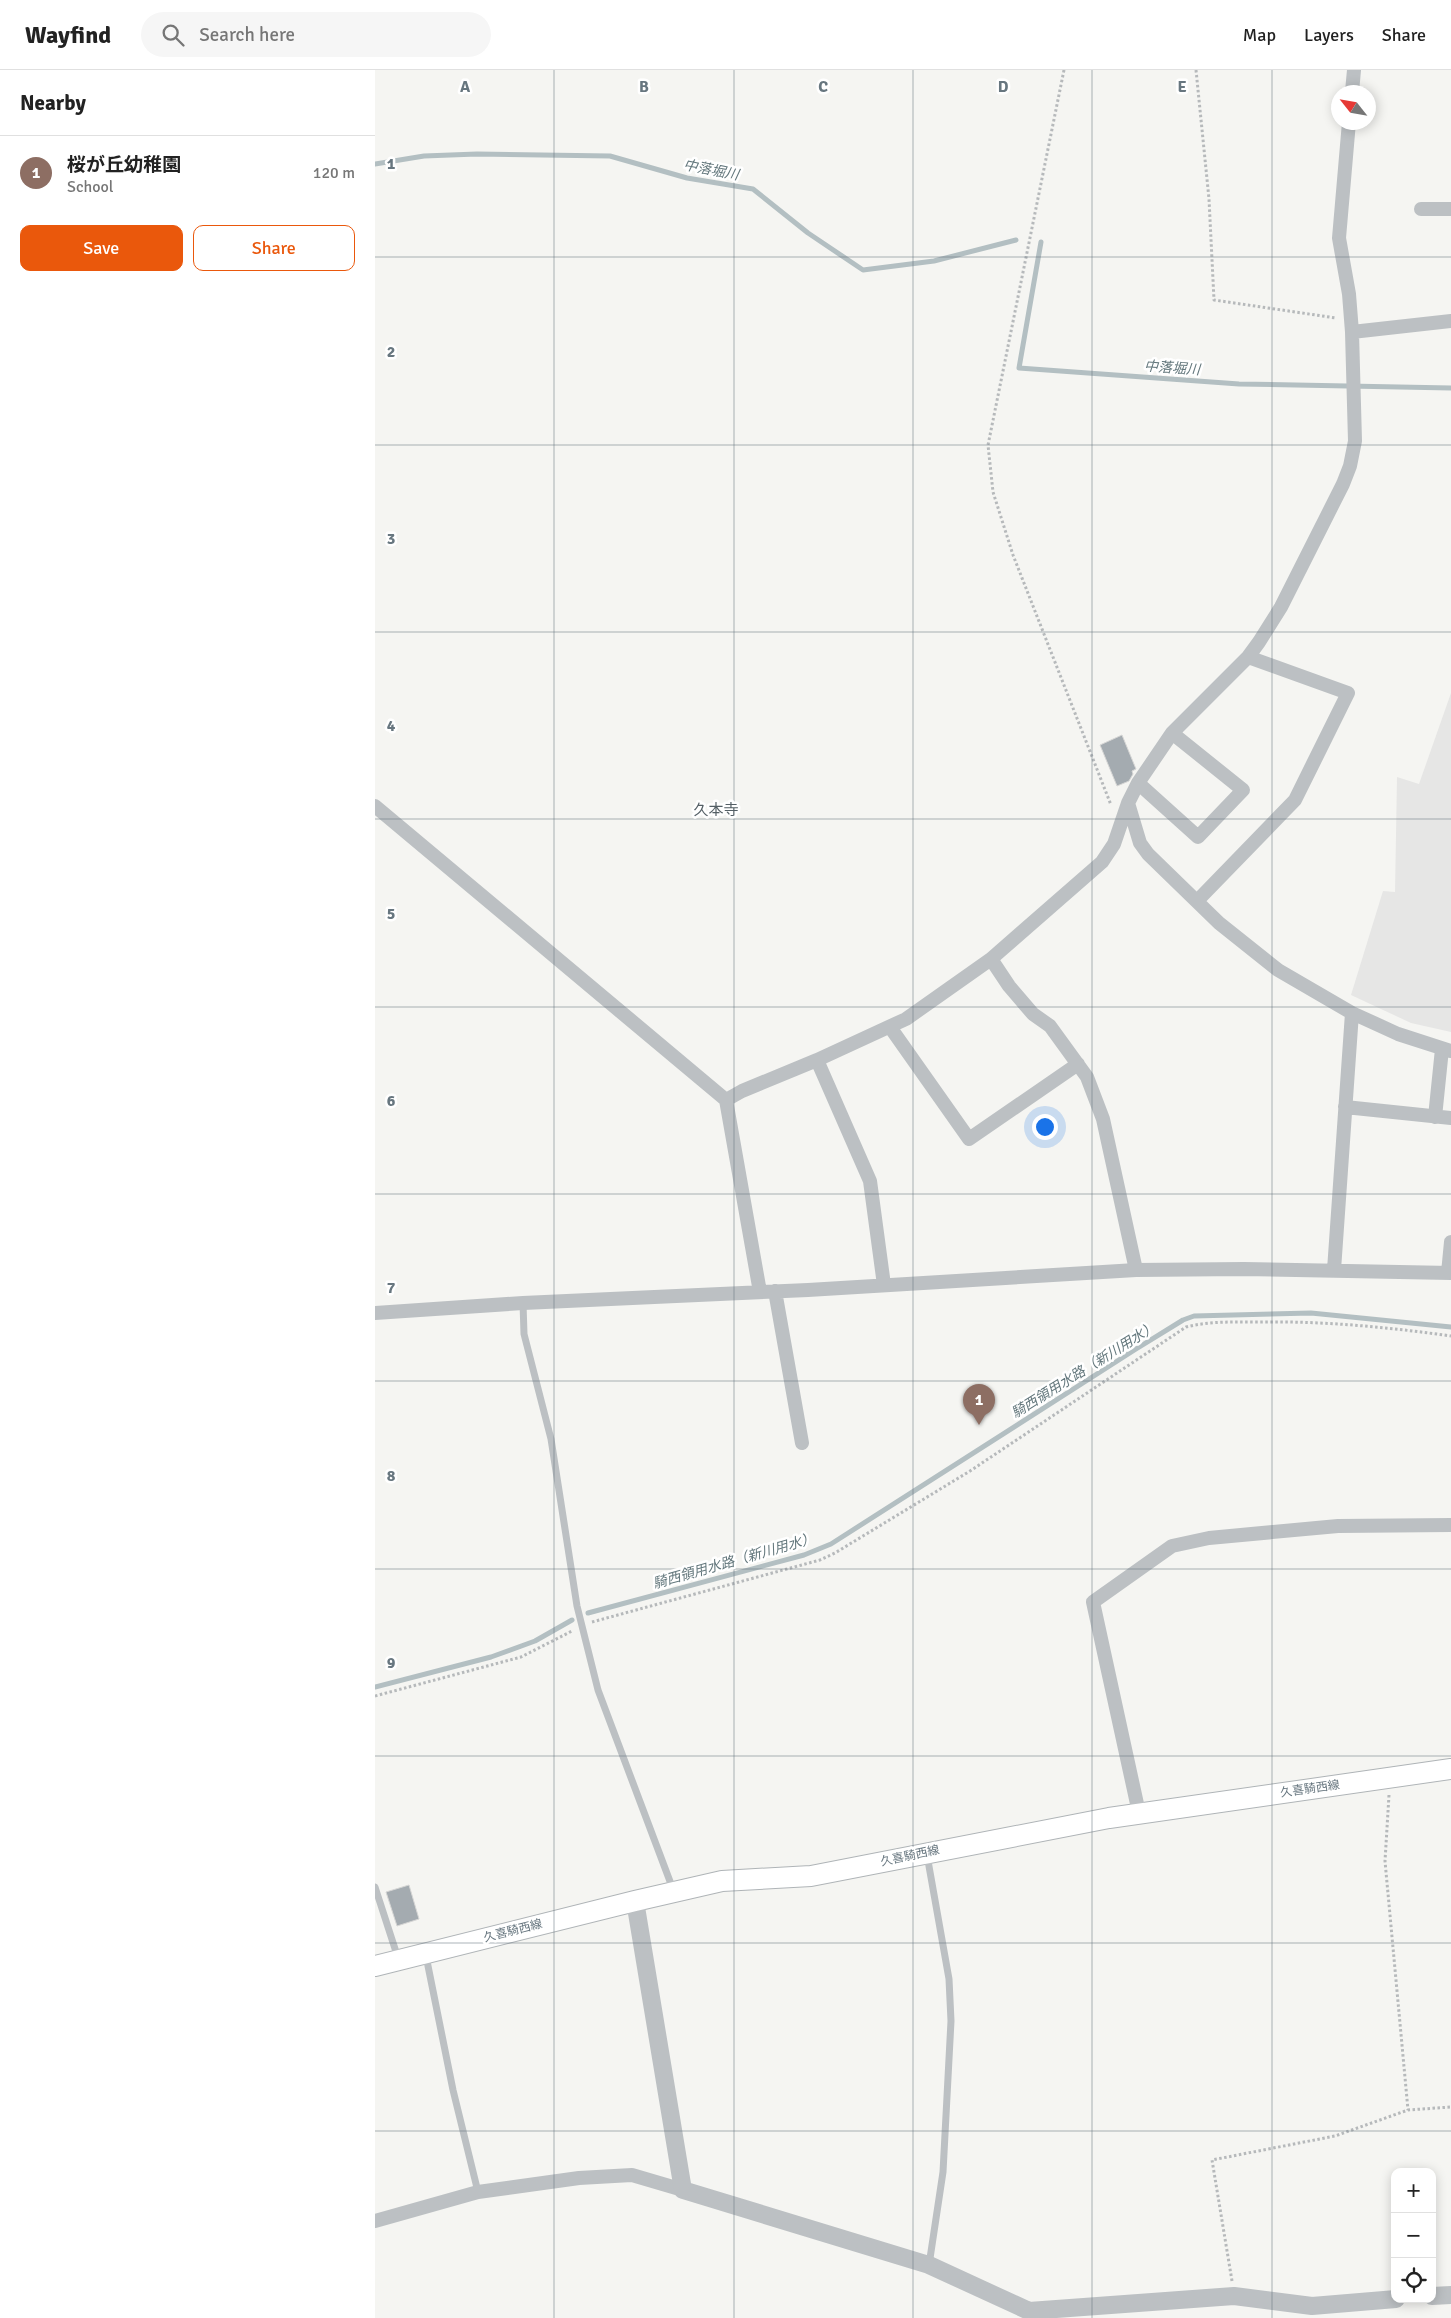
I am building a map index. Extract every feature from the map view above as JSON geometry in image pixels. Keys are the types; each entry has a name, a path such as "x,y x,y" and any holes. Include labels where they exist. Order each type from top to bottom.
{"main road":[{"name":"久喜騎西線","path":"375,1966 425,1952 722,1881 811,1876 926,1852 1139,1813 1451,1769"}],"street":[{"path":"1353,85 1354,70"},
{"path":"726,1100 742,1091 817,1060 906,1019 991,959 1102,862 1114,844 1128,803 1138,782 1173,733 1248,657 1281,607 1343,484 1355,441 1352,326 1339,238 1348,130"},
{"path":"1421,209 1451,209"},
{"path":"1352,326 1451,321"},
{"path":"1197,901 1295,800 1348,693 1248,657"},
{"path":"1138,782 1198,837 1243,790 1173,733"},
{"path":"1128,803 1140,843 1148,854 1219,923 1278,970 1352,1013 1398,1034 1446,1050 1435,1117"},
{"path":"375,806 726,1100 760,1292"},
{"path":"991,959 1009,986 1033,1014 1049,1026 1087,1077 1103,1119 1135,1270"},
{"path":"1334,1270 1352,1013"},
{"path":"890,1027 969,1139 1078,1064"},
{"path":"817,1060 870,1182 884,1285"},
{"path":"1345,1107 1451,1118"},
{"path":"375,1313 523,1303 760,1292 1135,1270 1334,1270 1449,1273 1451,1242"},
{"path":"775,1291 802,1443"},
{"path":"1139,1813 1093,1602 1172,1546 1209,1538 1338,1526 1451,1525"},
{"path":"635,1901 683,2190"},
{"path":"375,2221 478,2192 579,2178 632,2175 929,2266 1029,2311 1054,2314 1234,2296 1312,2306 1391,2299"},
{"path":"1436,2296 1451,2295"}],"lane":[{"path":"523,1303 524,1334 551,1438 577,1606 597,1690 674,1892"},
{"path":"926,1852 949,1979 951,2021 943,2172 929,2266"},
{"path":"375,1887 399,1960"},
{"path":"425,1952 453,2090 478,2192"}],"path":[{"path":"1064,70 988,445 993,492 1013,555 1120,826"},
{"path":"1197,70 1209,199 1214,300 1352,326"},
{"path":"375,1696 521,1657 582,1626 605,1618 819,1560 835,1553 970,1471 1186,1327 1215,1322 1309,1321 1451,1336"},
{"path":"1389,1778 1385,1862 1408,2110"},
{"path":"1234,2296 1212,2160 1335,2136 1408,2110 1451,2108"}],"shaded area":[{"path":"1451,693 1451,1032 1411,1023 1351,995 1383,891 1395,892 1397,777 1419,784"}],"building":[{"path":"1122,735 1136,769 1132,771 1133,774 1129,781 1117,786 1100,745"},
{"path":"409,1885 419,1919 397,1926 386,1892"}],"waterway":[{"name":"中落堀川","path":"375,164 424,156 477,154 610,156 687,178 753,189 808,233 863,270 934,261 1016,240"},
{"name":"中落堀川","path":"1041,242 1019,368 1239,384 1451,388"},
{"name":"騎西領用水路（新川用水）","path":"588,1613 804,1555 831,1544 1136,1349 1183,1320 1194,1316 1311,1313 1451,1327"},
{"name":"騎西領用水路（新川用水）","path":"375,1687 491,1657 535,1641 572,1620"}],"place":[{"name":"桜が丘幼稚園","path":"979,1425"}],"district":[{"name":"久本寺","path":"716,810"}]}
